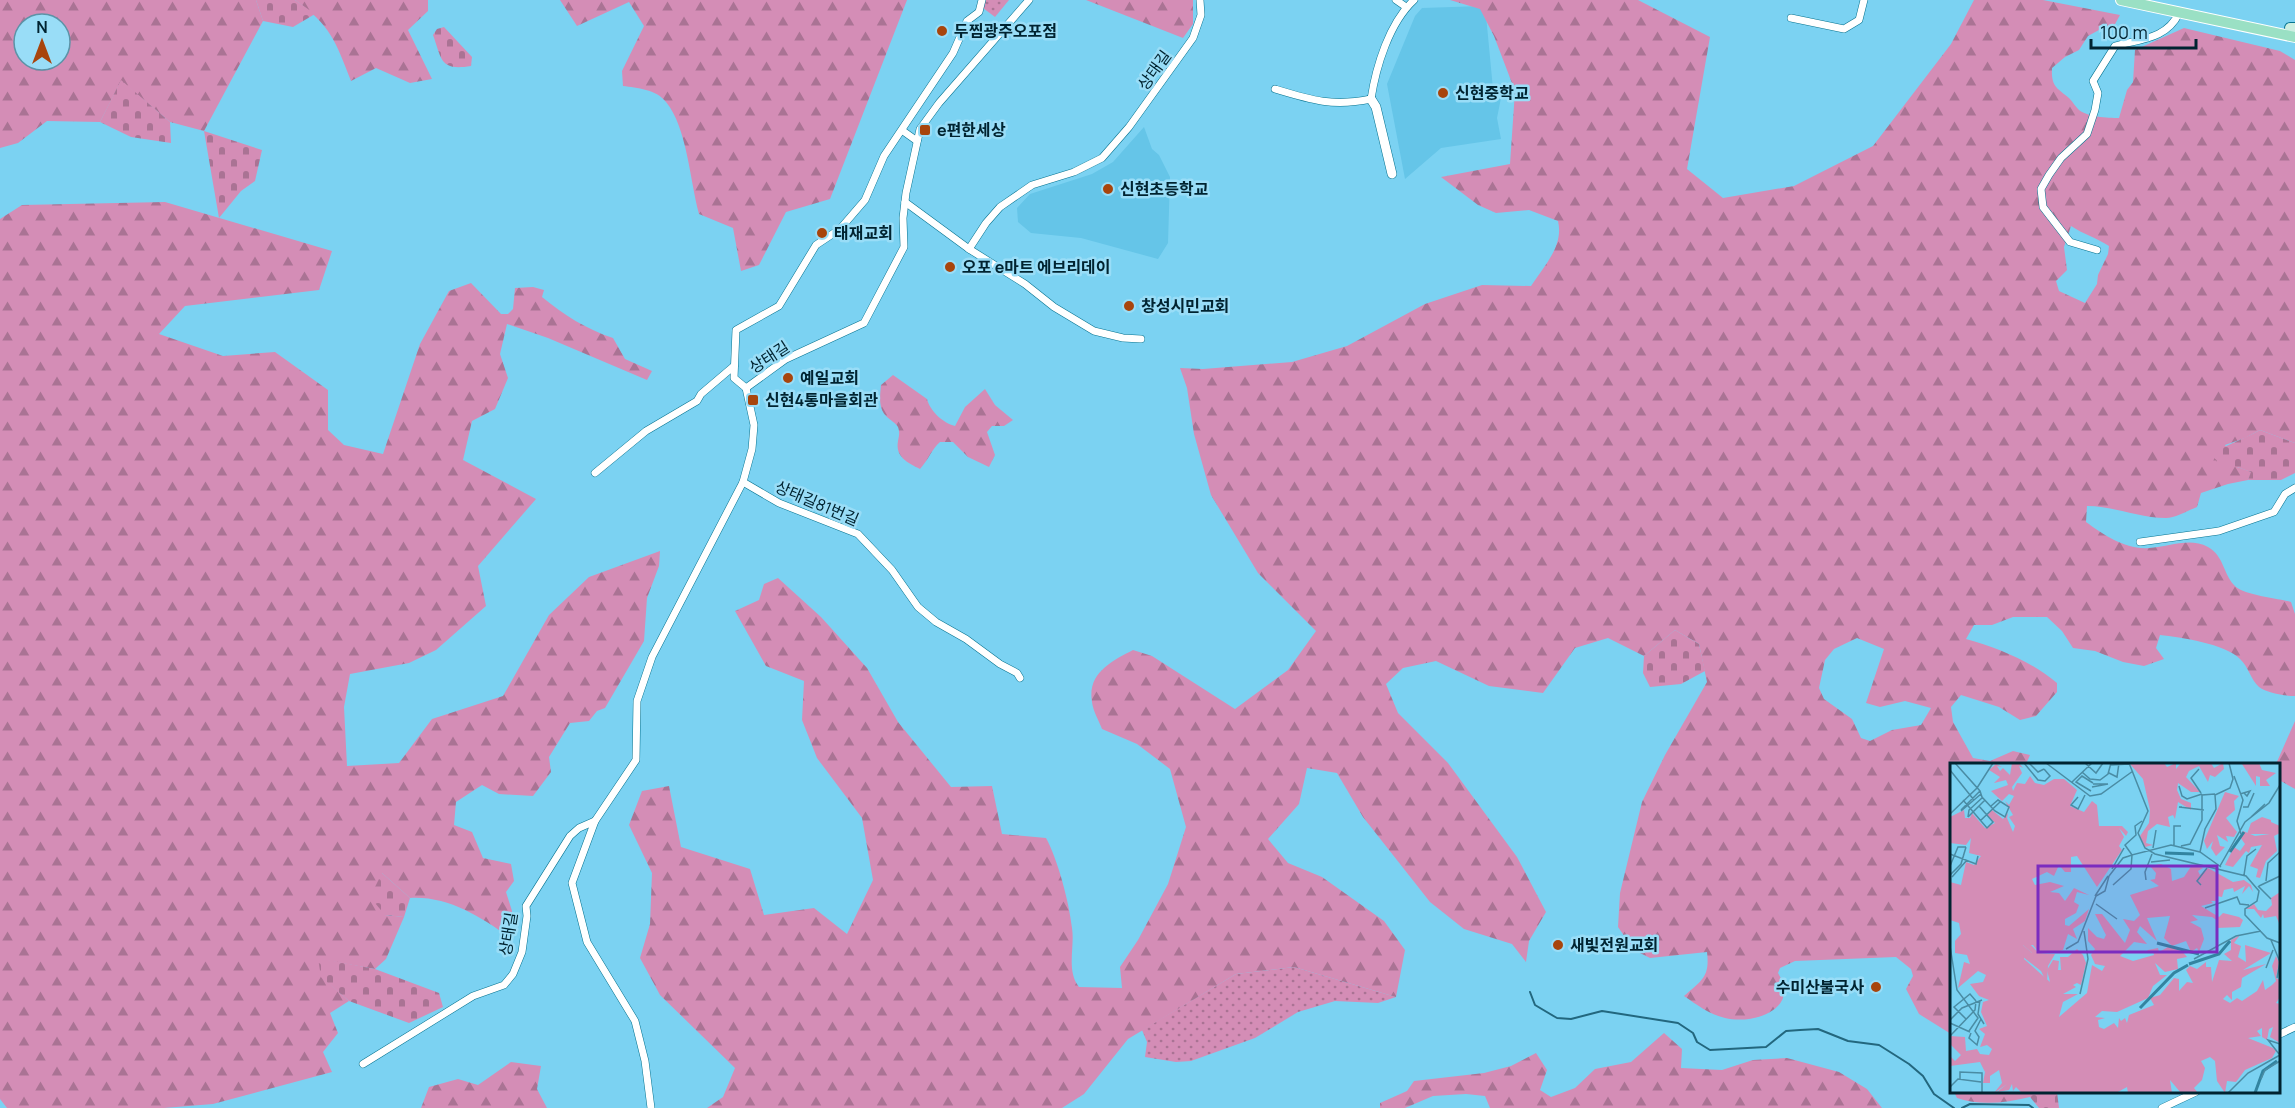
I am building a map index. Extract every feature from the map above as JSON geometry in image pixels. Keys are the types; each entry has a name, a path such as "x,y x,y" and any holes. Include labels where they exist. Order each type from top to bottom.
{"main road":[{"path":"2121,0 2179,13 2294,30"},
{"path":"2146,0 2294,30"}],"street":[{"path":"746,388 735,378 736,330 779,306 816,246 840,229 865,200 884,156 903,131 928,88 953,53 967,21 979,12 982,0"},
{"name":"상태길","path":"651,1108 645,1061 635,1021 586,942 572,883 595,821 636,760 637,701 652,657 742,482 752,449 754,425 746,388 786,359 864,323 904,247 905,202 920,129 939,103 1029,0"},
{"name":"상태길","path":"969,249 1000,207 1032,185 1074,172 1102,158 1129,126 1193,38 1201,15 1200,0"},
{"path":"1396,0 1406,7"},
{"path":"1392,174 1376,106 1371,99 1381,52 1406,7 1414,0"},
{"path":"1791,18 1844,29 1859,20 1864,0"},
{"path":"2097,250 2070,242 2043,207 2042,189 2061,158 2087,134 2098,93 2093,81 2115,45 2152,38 2166,31 2174,24 2179,13"},
{"path":"1275,89 1308,100 1350,104 1371,99"},
{"path":"903,131 917,141"},
{"path":"905,202 969,249 1025,284 1054,307 1094,331 1123,338 1141,339"},
{"path":"595,473 646,431 697,401 701,394 734,366"},
{"name":"상태길81번길","path":"742,482 779,503 858,534 892,570 918,607 936,622 952,629 1000,664 1017,673 1020,678"},
{"path":"2140,542 2219,531 2274,512 2285,494 2295,488"},
{"name":"상태길","path":"363,1064 473,996 504,985 513,974 522,952 527,916 526,906 570,836 579,828 595,821"},
{"path":"2280,1034 2295,1027"},
{"path":"2162,1108 2194,1093"}],"shaded area":[{"name":"신현중학교","path":"1483,6 1486,15 1493,89 1501,98 1497,118 1501,139 1441,148 1405,179 1387,84 1415,16 1422,8"},
{"name":"신현초등학교","path":"1144,127 1152,149 1159,155 1170,177 1168,243 1158,259 1081,238 1031,233 1018,222 1017,208 1030,194 1092,174 1113,162"}],"green space":[{"path":"0,0 256,0 263,21 204,131 170,122 121,81 100,122 47,121 18,143 0,148"},
{"path":"256,0 295,0 315,14 293,27 263,21"},
{"path":"295,0 428,0 428,11 408,30 432,79 410,83 376,68 351,81 336,44 324,26"},
{"path":"560,0 907,0 830,199 786,212 759,265 741,271 733,228 699,214 679,125 666,102 657,94 623,86 622,71 644,26 629,2 577,26"},
{"path":"985,0 1009,0 995,17 983,8"},
{"path":"1086,0 1193,0 1193,24 1183,38"},
{"path":"1450,0 1638,0 1710,37 1687,169 1723,198 1794,186 1873,146 1951,44 1974,0 2043,0 2120,15 2114,26 2088,36 2079,50 2065,57 2052,68 2054,83 2058,89 2086,114 2119,118 2127,90 2133,82 2135,50 2184,28 2280,51 2295,60 2295,443 2260,430 2225,445 2237,467 2252,472 2248,480 2201,493 2197,507 2177,516 2170,518 2146,516 2087,506 2086,522 2132,547 2201,544 2217,555 2230,580 2238,588 2252,594 2291,602 2295,614 2295,696 2276,694 2262,689 2256,684 2243,662 2233,654 2202,642 2160,635 2156,648 2164,659 2144,666 2123,662 2095,651 2073,648 2062,631 2047,617 2013,617 1992,625 1974,625 1966,639 2002,651 2036,668 2057,683 2057,692 2036,716 2020,720 1999,707 1961,695 1951,707 1953,722 1973,758 1990,761 2013,751 2030,755 2026,763 1950,763 1950,1033 1919,1014 1906,989 1913,976 1911,969 1896,957 1795,961 1780,968 1778,973 1784,986 1784,996 1779,1005 1771,1012 1761,1016 1737,1020 1714,1014 1684,996 1706,973 1707,952 1650,958 1634,950 1618,927 1620,893 1642,802 1665,755 1707,682 1699,644 1675,630 1644,656 1608,638 1575,648 1543,693 1489,686 1436,661 1403,668 1386,684 1398,713 1448,763 1517,857 1546,912 1529,941 1526,962 1512,944 1464,929 1430,902 1363,817 1337,773 1307,768 1299,804 1268,839 1288,863 1322,877 1384,921 1405,950 1396,997 1294,967 1236,974 1128,1039 1084,1094 1062,1108 707,1108 723,1097 735,1068 660,995 640,958 650,924 652,873 629,825 642,791 669,786 681,847 750,869 764,915 814,908 847,934 873,880 862,818 817,758 802,720 804,681 766,666 735,611 759,600 764,584 778,578 821,617 867,668 898,722 951,787 992,786 1002,834 1046,838 1059,869 1071,918 1072,966 1075,981 1079,987 1122,988 1120,967 1138,940 1168,884 1186,827 1170,769 1137,744 1102,729 1092,702 1093,683 1109,664 1133,650 1152,656 1235,709 1288,670 1316,631 1258,573 1211,495 1194,434 1187,388 1180,368 1203,369 1292,362 1347,346 1425,304 1482,285 1531,286 1556,247 1558,221 1529,210 1496,213 1478,205 1441,177 1510,164 1515,91 1494,36 1480,9","holes":["2071,226 2109,246 2097,284 2085,303 2059,291 2056,281 2067,270 2064,247","1857,638 1884,649 1866,703 1880,707 1905,701 1931,708 1921,725 1892,730 1870,741 1861,738 1852,719 1824,699 1819,688 1825,660 1834,649"]},
{"path":"444,27 472,57 471,66 453,67 444,62 433,35 437,29"},
{"path":"121,80 170,122 171,143 131,137 100,122"},
{"path":"204,131 262,150 255,181 241,191 219,218"},
{"path":"165,202 332,251 319,290 185,306 159,334 223,356 275,352 328,390 328,430 344,445 383,454 420,344 449,291 471,283 501,314 508,314 513,309 515,288 533,287 544,290 542,297 550,304 584,326 613,338 625,359 652,371 647,380 548,338 507,324 500,354 508,378 495,409 472,421 463,460 536,499 478,566 486,606 436,650 409,663 350,674 344,707 347,766 399,763 432,719 503,696 549,615 589,577 660,551 659,566 647,598 644,641 605,708 597,711 589,721 570,723 549,757 551,772 533,796 499,794 482,785 456,802 454,825 472,832 483,858 511,864 514,881 506,892 512,911 509,937 475,915 450,904 424,898 410,898 382,873 385,915 404,917 386,959 375,969 319,959 322,977 349,1001 330,1013 338,1033 323,1052 332,1072 213,1104 164,1108 7,1108 0,1099 0,219 22,205"},
{"path":"893,375 927,399 934,412 955,426 965,407 985,389 995,405 1013,420 1004,426 992,426 987,432 995,455 989,467 968,457 953,442 940,442 920,469 903,459 898,451 898,427 884,414 880,402 881,385"},
{"path":"2260,430 2295,443 2295,473 2281,480 2248,480 2251,472 2237,467 2219,465 2212,454"},
{"path":"1675,630 1699,644 1705,671 1681,684 1650,687 1643,673 1644,656"},
{"path":"2295,721 2295,789 2280,781 2280,763 2276,763"},
{"path":"382,873 410,898 404,917 385,915 370,897"},
{"path":"318,958 375,969 439,993 443,1007 409,1023 349,1001 321,977"},
{"path":"1294,967 1396,997 1378,1003 1335,1001 1298,1012 1255,1038 1191,1061 1176,1062 1145,1057 1147,1042 1142,1030 1236,974"},
{"path":"1664,1033 1682,1049 1681,1068 1722,1070 1753,1060 1787,1058 1839,1072 1867,1089 1882,1108 1490,1108 1485,1096 1466,1094 1433,1096 1405,1108 1380,1108 1380,1103 1407,1091 1414,1081 1484,1073 1511,1066 1536,1053 1547,1070 1540,1090 1551,1097 1575,1088 1595,1069 1631,1062"},
{"path":"511,1062 541,1066 537,1089 547,1108 421,1108 429,1087 458,1079 478,1085"},
{"path":"1954,1093 2030,1093 2030,1097 2002,1102 1984,1103 1957,1098"},
{"path":"2030,1093 2057,1093 2059,1108 2039,1108 2030,1097"}],"waterway":[{"path":"1530,992 1535,1005 1557,1018 1571,1019 1602,1011 1678,1023 1693,1033 1697,1042 1710,1050 1766,1047 1786,1031 1818,1029 1848,1041 1879,1045 1909,1064 1923,1076 1934,1094 1954,1108"},
{"path":"1962,1108 1970,1104 2029,1105 2033,1108"}],"place":[{"name":"두찜광주오포점","path":"942,31"},
{"name":"신현중학교","path":"1443,93"},
{"name":"e편한세상","path":"925,130"},
{"name":"신현초등학교","path":"1108,189"},
{"name":"태재교회","path":"822,233"},
{"name":"오포 e마트 에브리데이","path":"950,267"},
{"name":"창성시민교회","path":"1129,306"},
{"name":"예일교회","path":"788,378"},
{"name":"신현4통마을회관","path":"753,400"},
{"name":"새빛전원교회","path":"1558,945"},
{"name":"수미산불국사","path":"1876,987"}]}
